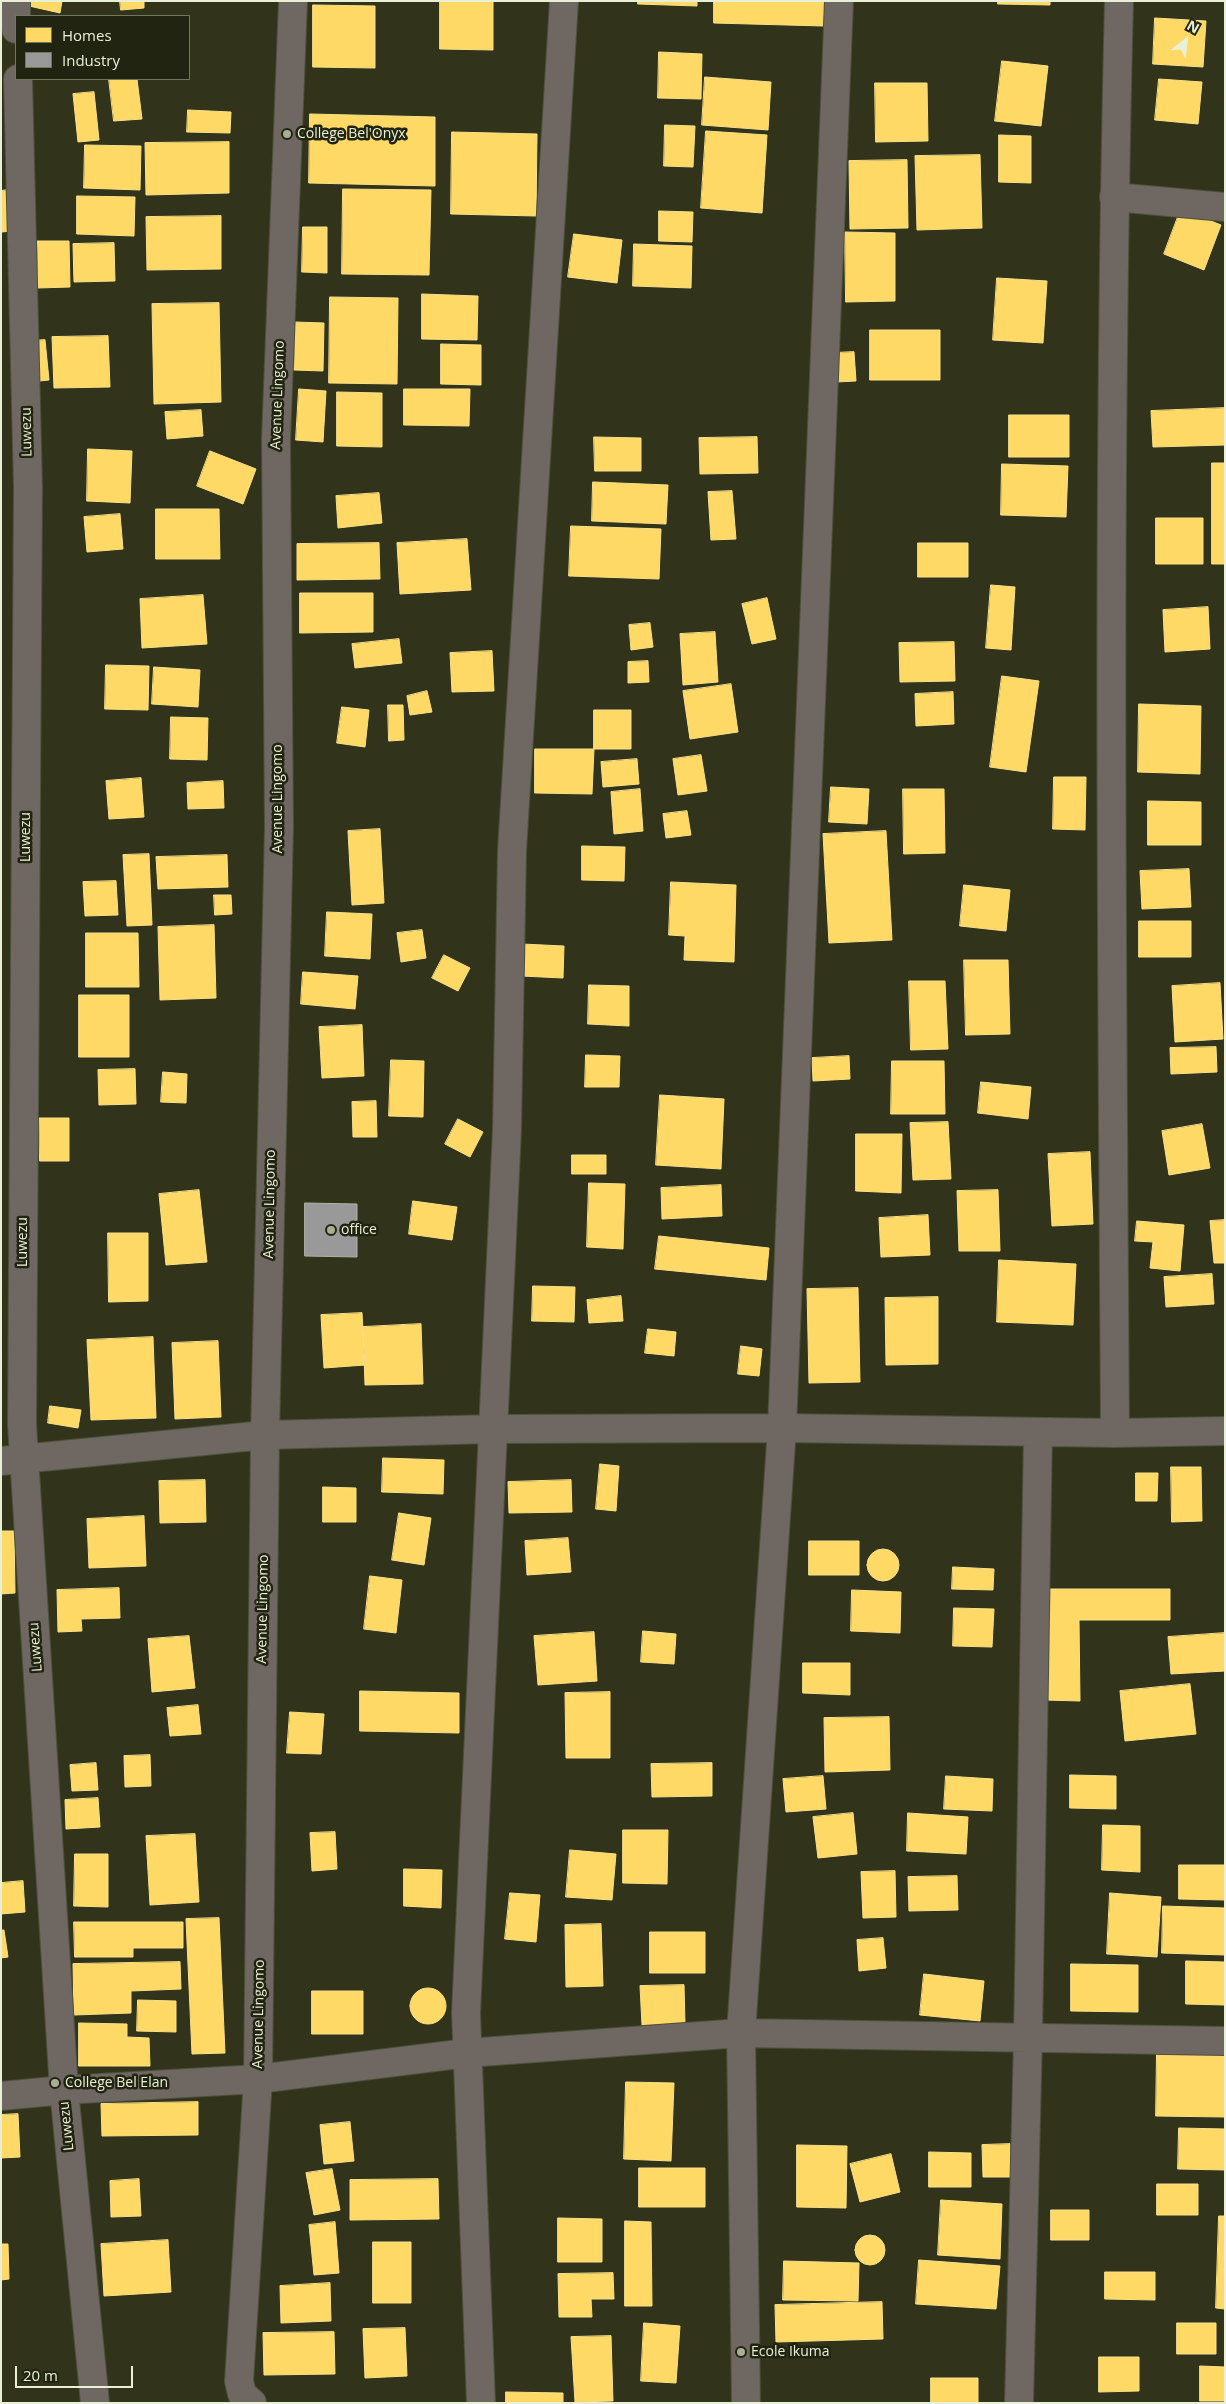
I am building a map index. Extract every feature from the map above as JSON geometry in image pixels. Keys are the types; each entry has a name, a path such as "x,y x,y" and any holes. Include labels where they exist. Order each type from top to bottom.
{"street":[{"path":"16,1 16,15"},
{"name":"Avenue Lingomo","path":"252,2403 242,2394 239,2381 258,2080 265,1435 279,827 276,438 293,1"},
{"path":"481,2403 466,2013 507,1129 512,851 564,1"},
{"path":"746,2403 741,2032 782,1428 838,1"},
{"path":"1115,1433 1111,662 1114,197 1119,1"},
{"name":"Luwezu","path":"18,80 28,488 22,1414 13,1460 64,2090 95,2403"},
{"path":"1114,197 1225,207"},
{"path":"13,1460 265,1435 493,1428 782,1428 1115,1433 1225,1431"},
{"path":"1019,2403 1028,2038 1038,1432"},
{"path":"1,2096 64,2090 258,2080 467,2053 741,2032 1225,2041"}],"building: Homes":[{"path":"30,1 62,1 60,13 29,6"},
{"path":"120,1 144,1 144,8 121,10"},
{"path":"440,1 493,1 493,50 440,49"},
{"path":"638,1 697,1 697,6 638,4"},
{"path":"714,1 824,1 823,26 714,23"},
{"path":"998,1 1050,1 1050,5 998,4"},
{"path":"313,5 375,6 375,68 313,67"},
{"path":"1155,18 1206,21 1203,67 1153,64"},
{"path":"659,52 702,54 701,99 658,98"},
{"path":"1002,61 1048,66 1041,126 995,121"},
{"path":"705,77 771,82 768,130 702,125"},
{"path":"1159,79 1202,82 1198,124 1155,120"},
{"path":"109,80 137,80 142,119 114,121"},
{"path":"875,83 927,83 928,141 876,142"},
{"path":"94,92 99,140 78,142 73,94"},
{"path":"188,110 231,112 230,133 187,132"},
{"path":"310,114 435,117 435,186 309,183"},
{"path":"665,125 695,126 693,167 664,166"},
{"path":"706,131 767,135 762,213 701,208"},
{"path":"452,132 537,134 536,216 451,214"},
{"path":"999,135 1031,136 1031,183 999,182"},
{"path":"229,142 229,193 146,195 145,143"},
{"path":"85,145 141,146 140,190 84,188"},
{"path":"980,155 982,228 917,230 915,156"},
{"path":"907,160 908,228 850,229 849,161"},
{"path":"14,189 20,230 2,232 1,191"},
{"path":"343,189 431,190 429,275 342,274"},
{"path":"77,196 135,197 134,236 77,234"},
{"path":"1181,209 1221,225 1204,270 1164,254"},
{"path":"659,211 693,212 692,242 659,241"},
{"path":"221,216 221,269 147,270 146,217"},
{"path":"303,227 327,227 327,273 302,272"},
{"path":"845,232 895,233 895,301 846,302"},
{"path":"574,234 622,240 617,283 568,277"},
{"path":"37,241 69,241 70,287 38,288"},
{"path":"114,243 115,281 74,282 73,244"},
{"path":"634,244 692,246 691,288 633,286"},
{"path":"997,278 1047,281 1043,343 993,340"},
{"path":"422,294 478,296 477,340 422,339"},
{"path":"330,297 398,298 397,384 329,383"},
{"path":"219,303 221,402 154,404 152,304"},
{"path":"295,322 324,323 323,371 294,370"},
{"path":"870,330 940,330 940,380 870,380"},
{"path":"108,336 110,387 54,388 52,337"},
{"path":"45,340 49,380 31,382 28,341"},
{"path":"441,344 481,345 481,385 441,384"},
{"path":"854,352 856,381 836,382 834,353"},
{"path":"299,389 326,391 323,442 296,440"},
{"path":"404,389 470,389 469,426 404,425"},
{"path":"337,392 382,393 382,447 337,446"},
{"path":"1225,408 1225,445 1153,447 1151,411"},
{"path":"201,410 203,436 167,439 165,412"},
{"path":"1009,415 1069,415 1069,457 1009,457"},
{"path":"594,437 641,438 641,471 595,471"},
{"path":"757,437 758,473 700,474 699,438"},
{"path":"88,449 132,451 130,503 87,501"},
{"path":"210,451 256,469 243,504 197,486"},
{"path":"1212,463 1225,463 1225,564 1212,564"},
{"path":"1002,464 1068,466 1066,517 1001,515"},
{"path":"593,482 668,485 666,524 592,521"},
{"path":"732,491 736,539 711,540 708,492"},
{"path":"379,493 382,523 338,528 336,496"},
{"path":"156,509 219,509 220,559 156,559"},
{"path":"120,514 123,549 87,552 84,517"},
{"path":"1156,518 1203,518 1203,564 1156,564"},
{"path":"571,526 661,529 659,579 569,576"},
{"path":"467,539 471,590 400,594 397,543"},
{"path":"379,543 380,579 297,580 297,544"},
{"path":"918,543 968,543 968,577 918,577"},
{"path":"991,585 1015,587 1011,650 986,648"},
{"path":"300,593 373,593 373,632 300,633"},
{"path":"203,595 207,644 142,648 140,599"},
{"path":"767,598 776,639 752,644 742,604"},
{"path":"1208,607 1210,649 1165,652 1163,610"},
{"path":"650,623 653,647 631,650 629,625"},
{"path":"715,632 718,682 683,685 680,634"},
{"path":"399,639 402,663 355,668 352,644"},
{"path":"954,642 955,681 900,682 899,643"},
{"path":"492,651 494,691 452,692 450,653"},
{"path":"648,661 649,682 628,683 628,662"},
{"path":"106,665 149,666 148,710 105,709"},
{"path":"154,667 200,670 198,707 152,704"},
{"path":"1002,676 1039,681 1026,772 990,767"},
{"path":"731,684 738,732 690,739 683,691"},
{"path":"427,691 432,712 410,715 407,696"},
{"path":"953,692 954,724 916,726 915,694"},
{"path":"1139,704 1201,706 1200,774 1138,772"},
{"path":"388,705 403,705 404,740 389,741"},
{"path":"342,707 369,710 365,747 337,743"},
{"path":"594,710 631,710 631,749 594,749"},
{"path":"171,717 208,718 207,760 170,759"},
{"path":"535,749 594,749 592,794 535,793"},
{"path":"701,755 707,791 678,795 673,759"},
{"path":"637,759 639,784 603,787 601,762"},
{"path":"1054,777 1086,777 1085,830 1053,829"},
{"path":"141,778 144,817 109,819 106,781"},
{"path":"223,781 224,808 188,809 187,783"},
{"path":"831,787 869,789 867,824 829,822"},
{"path":"640,789 643,831 614,834 611,792"},
{"path":"903,789 944,789 945,853 904,854"},
{"path":"1148,801 1201,802 1201,845 1148,845"},
{"path":"687,811 691,835 666,838 663,814"},
{"path":"380,829 384,903 352,905 348,831"},
{"path":"886,831 892,940 829,943 823,834"},
{"path":"582,846 625,847 624,881 582,880"},
{"path":"149,854 152,925 127,926 123,855"},
{"path":"227,855 228,887 158,889 156,857"},
{"path":"1189,869 1191,907 1142,909 1140,871"},
{"path":"116,881 118,915 85,916 83,882"},
{"path":"671,882 736,885 734,962 684,960 685,936 669,935"},
{"path":"964,885 1010,890 1006,931 960,926"},
{"path":"214,895 231,895 232,914 215,915"},
{"path":"327,912 372,914 370,959 325,956"},
{"path":"1139,921 1191,921 1191,957 1139,957"},
{"path":"214,925 216,998 160,1000 158,927"},
{"path":"422,930 426,958 401,962 397,933"},
{"path":"86,933 138,933 139,987 86,987"},
{"path":"522,944 564,946 563,978 521,976"},
{"path":"444,955 470,968 458,991 432,978"},
{"path":"964,960 1008,960 1010,1034 966,1035"},
{"path":"303,972 358,976 355,1009 301,1004"},
{"path":"909,981 945,981 948,1049 911,1050"},
{"path":"1220,983 1223,1039 1175,1042 1172,986"},
{"path":"589,985 629,986 629,1026 588,1024"},
{"path":"79,995 129,995 129,1057 79,1057"},
{"path":"362,1025 364,1076 322,1078 319,1027"},
{"path":"1216,1047 1217,1072 1171,1074 1170,1048"},
{"path":"586,1055 620,1056 619,1087 585,1087"},
{"path":"849,1056 850,1079 813,1081 812,1058"},
{"path":"391,1060 424,1061 423,1117 389,1116"},
{"path":"892,1061 944,1061 945,1114 891,1114"},
{"path":"135,1069 136,1104 99,1105 98,1070"},
{"path":"163,1072 187,1074 186,1103 161,1102"},
{"path":"981,1082 1031,1087 1028,1119 978,1113"},
{"path":"660,1095 724,1099 721,1169 656,1165"},
{"path":"376,1101 377,1137 353,1137 352,1102"},
{"path":"39,1118 69,1118 69,1161 40,1161"},
{"path":"458,1119 483,1132 470,1157 445,1144"},
{"path":"948,1122 951,1179 913,1180 910,1123"},
{"path":"1202,1124 1210,1168 1169,1175 1162,1131"},
{"path":"856,1134 902,1134 901,1193 856,1191"},
{"path":"1090,1152 1093,1224 1052,1226 1048,1154"},
{"path":"572,1155 606,1155 606,1174 572,1174"},
{"path":"589,1183 625,1184 623,1249 587,1247"},
{"path":"721,1185 722,1216 662,1219 661,1188"},
{"path":"199,1190 207,1262 166,1265 159,1194"},
{"path":"998,1190 1000,1251 959,1251 957,1191"},
{"path":"413,1201 457,1207 452,1240 409,1234"},
{"path":"928,1215 930,1255 881,1257 879,1218"},
{"path":"1225,1220 1225,1263 1214,1263 1210,1221"},
{"path":"1137,1221 1184,1225 1180,1271 1150,1268 1153,1242 1135,1241"},
{"path":"108,1233 148,1233 148,1301 109,1302"},
{"path":"659,1236 769,1248 766,1280 655,1269"},
{"path":"999,1260 1076,1264 1073,1325 997,1322"},
{"path":"1212,1274 1214,1304 1166,1307 1164,1277"},
{"path":"533,1286 575,1287 574,1322 532,1321"},
{"path":"858,1288 860,1382 809,1383 807,1289"},
{"path":"621,1296 623,1321 589,1323 587,1300"},
{"path":"938,1297 938,1364 886,1365 885,1298"},
{"path":"362,1313 365,1365 324,1368 321,1315"},
{"path":"421,1324 423,1384 365,1385 363,1327"},
{"path":"648,1329 676,1332 674,1356 645,1353"},
{"path":"153,1337 156,1418 91,1420 87,1340"},
{"path":"218,1341 221,1417 175,1419 172,1343"},
{"path":"741,1346 762,1349 759,1376 738,1374"},
{"path":"50,1406 81,1410 78,1428 48,1423"},
{"path":"383,1458 444,1460 443,1494 382,1492"},
{"path":"600,1464 619,1466 616,1511 596,1509"},
{"path":"1171,1467 1201,1467 1202,1521 1172,1522"},
{"path":"1136,1473 1158,1473 1157,1501 1136,1501"},
{"path":"205,1480 206,1522 160,1523 159,1481"},
{"path":"571,1480 572,1512 509,1513 508,1482"},
{"path":"323,1487 356,1488 356,1522 323,1522"},
{"path":"399,1513 431,1518 424,1565 392,1560"},
{"path":"144,1516 146,1566 89,1568 87,1519"},
{"path":"1,1531 14,1531 15,1593 1,1594"},
{"path":"568,1538 571,1572 527,1575 525,1541"},
{"path":"809,1541 859,1541 859,1575 809,1575"},
{"path":"883,1549 894,1554 899,1565 894,1576 883,1581 872,1576 867,1565 872,1554"},
{"path":"953,1567 994,1569 993,1590 952,1589"},
{"path":"370,1576 402,1580 396,1633 364,1629"},
{"path":"119,1588 120,1618 81,1619 82,1631 58,1632 57,1590"},
{"path":"1044,1589 1170,1589 1170,1620 1079,1620 1080,1701 1044,1700"},
{"path":"852,1590 901,1592 900,1633 851,1631"},
{"path":"954,1608 994,1609 992,1647 953,1646"},
{"path":"643,1631 676,1634 674,1664 641,1662"},
{"path":"594,1632 597,1681 538,1685 534,1636"},
{"path":"1225,1633 1225,1671 1171,1674 1168,1637"},
{"path":"189,1636 195,1688 152,1692 148,1639"},
{"path":"803,1663 850,1663 850,1695 803,1693"},
{"path":"1190,1684 1196,1734 1125,1741 1120,1691"},
{"path":"360,1691 459,1693 459,1733 360,1731"},
{"path":"610,1692 610,1758 566,1758 565,1693"},
{"path":"198,1705 201,1734 170,1736 167,1708"},
{"path":"290,1712 324,1714 321,1754 287,1753"},
{"path":"889,1717 890,1770 825,1772 824,1718"},
{"path":"150,1755 151,1786 125,1787 124,1756"},
{"path":"96,1763 98,1790 72,1791 70,1765"},
{"path":"712,1763 712,1796 652,1797 651,1764"},
{"path":"1070,1775 1116,1776 1116,1809 1070,1808"},
{"path":"823,1776 826,1809 786,1812 783,1779"},
{"path":"946,1776 993,1779 992,1811 944,1809"},
{"path":"98,1798 100,1827 66,1829 65,1800"},
{"path":"853,1813 857,1854 818,1858 813,1817"},
{"path":"908,1813 968,1817 966,1854 907,1851"},
{"path":"1103,1825 1140,1826 1140,1872 1102,1870"},
{"path":"623,1830 668,1830 667,1884 623,1883"},
{"path":"335,1832 337,1869 312,1871 310,1833"},
{"path":"195,1834 199,1902 150,1905 146,1836"},
{"path":"570,1850 616,1854 612,1900 566,1897"},
{"path":"75,1854 108,1854 108,1907 74,1906"},
{"path":"1179,1865 1225,1865 1225,1900 1179,1899"},
{"path":"404,1869 442,1870 441,1908 404,1906"},
{"path":"895,1871 896,1917 863,1918 861,1872"},
{"path":"957,1876 958,1910 909,1911 908,1877"},
{"path":"23,1881 25,1912 1,1914 1,1883"},
{"path":"510,1893 540,1895 536,1942 505,1939"},
{"path":"1110,1893 1161,1897 1157,1957 1107,1954"},
{"path":"1163,1906 1225,1908 1225,1955 1162,1953"},
{"path":"219,1918 225,2053 192,2054 186,1919"},
{"path":"74,1922 183,1922 183,1948 133,1948 133,1957 75,1957"},
{"path":"601,1924 603,1986 566,1987 565,1925"},
{"path":"1,1930 4,1930 8,1957 1,1958"},
{"path":"650,1932 705,1932 705,1973 650,1973"},
{"path":"883,1938 886,1968 859,1971 857,1940"},
{"path":"1186,1961 1225,1962 1225,2005 1186,2004"},
{"path":"180,1962 181,1989 131,1991 131,2013 74,2015 73,1964"},
{"path":"1071,1964 1138,1965 1138,2012 1071,2011"},
{"path":"924,1974 984,1981 980,2021 920,2015"},
{"path":"684,1985 685,2024 642,2025 640,1986"},
{"path":"428,1988 441,1993 446,2006 441,2019 428,2024 415,2019 410,2006 415,1993"},
{"path":"312,1991 363,1991 363,2034 312,2034"},
{"path":"138,2000 176,2001 176,2032 137,2031"},
{"path":"79,2023 127,2024 127,2037 149,2038 150,2066 79,2066"},
{"path":"1157,2049 1225,2050 1225,2117 1156,2116"},
{"path":"626,2082 674,2083 671,2161 624,2159"},
{"path":"198,2102 198,2135 102,2136 101,2104"},
{"path":"18,2114 20,2157 1,2158 1,2115"},
{"path":"350,2122 354,2161 324,2164 320,2125"},
{"path":"1179,2128 1225,2129 1225,2170 1178,2169"},
{"path":"1010,2144 1010,2177 983,2177 982,2145"},
{"path":"797,2145 847,2146 846,2208 797,2207"},
{"path":"929,2152 971,2153 971,2187 929,2187"},
{"path":"891,2154 900,2192 860,2202 850,2164"},
{"path":"639,2168 705,2168 705,2207 639,2207"},
{"path":"332,2169 340,2210 314,2215 306,2173"},
{"path":"139,2179 141,2216 111,2217 110,2181"},
{"path":"438,2179 439,2219 350,2220 350,2180"},
{"path":"1157,2184 1198,2184 1198,2215 1157,2215"},
{"path":"941,2200 1002,2204 1000,2259 938,2255"},
{"path":"1051,2210 1089,2210 1089,2240 1051,2240"},
{"path":"1219,2216 1225,2216 1225,2309 1216,2308"},
{"path":"558,2218 602,2219 602,2262 558,2262"},
{"path":"625,2221 651,2222 652,2306 625,2306"},
{"path":"335,2222 339,2273 314,2275 309,2225"},
{"path":"870,2235 876,2236 884,2244 884,2256 876,2264 870,2265 864,2264 856,2256 855,2250 856,2244 864,2236"},
{"path":"168,2240 171,2292 104,2296 101,2244"},
{"path":"373,2242 411,2242 411,2303 373,2303"},
{"path":"1,2244 8,2244 9,2279 1,2280"},
{"path":"919,2260 1000,2266 996,2309 916,2304"},
{"path":"784,2261 859,2263 858,2301 783,2300"},
{"path":"1105,2272 1155,2272 1155,2300 1105,2299"},
{"path":"613,2273 614,2299 591,2299 592,2317 559,2317 558,2274"},
{"path":"330,2283 331,2321 281,2323 280,2286"},
{"path":"882,2302 883,2339 776,2342 775,2305"},
{"path":"644,2323 680,2326 676,2383 641,2381"},
{"path":"1177,2323 1216,2323 1216,2354 1177,2354"},
{"path":"405,2328 407,2376 365,2378 363,2329"},
{"path":"334,2332 335,2374 264,2375 263,2333"},
{"path":"611,2336 613,2401 575,2402 571,2337"},
{"path":"1099,2357 1139,2357 1139,2391 1099,2392"},
{"path":"1200,2366 1225,2367 1225,2401 1200,2401"},
{"path":"931,2378 978,2378 978,2403 931,2403"},
{"path":"506,2392 563,2393 563,2403 506,2403"}],"building: Industry":[{"name":"office","path":"305,1203 357,1204 357,1257 305,1256"}],"place":[{"name":"College Bel'Onyx","path":"287,134"},
{"name":"office","path":"331,1230"},
{"name":"College Bel Elan","path":"55,2083"},
{"name":"Ecole Ikuma","path":"741,2352"}]}
